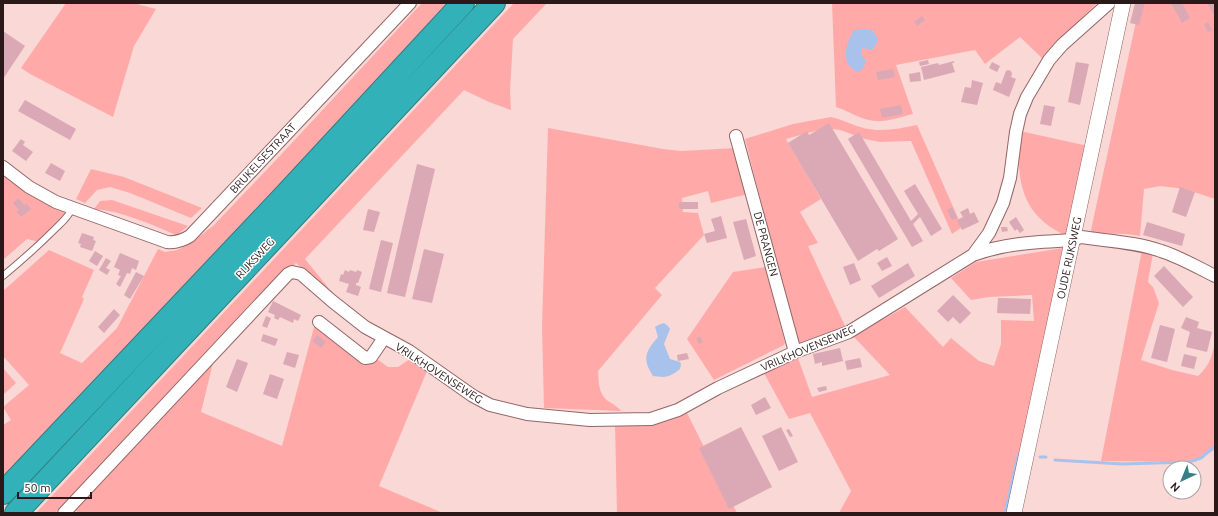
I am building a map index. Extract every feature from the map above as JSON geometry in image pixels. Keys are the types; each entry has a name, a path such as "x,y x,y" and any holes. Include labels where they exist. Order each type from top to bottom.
{"highway":[{"name":"RIJKSWEG","path":"3,493 287,193 463,3"},
{"name":"RIJKSWEG","path":"16,513 494,3"}],"street":[{"name":"BRUKELSESTRAAT","path":"3,168 39,193 56,202 166,242 175,243 183,240 190,236 410,3"},
{"name":"VRILKHOVENSEWEG","path":"64,513 290,273 294,271 301,274 351,316 384,338 409,351 473,396 490,406 527,414 590,420 651,419 678,410 718,388 795,352 849,332 973,255 989,233 1003,203 1010,178 1020,114 1027,97 1046,65 1062,45 1109,3"},
{"name":"OUDE RIJKSWEG","path":"1014,513 1123,3"},
{"name":"DE PRANGEN","path":"736,136 795,352"},
{"path":"973,255 989,249 1005,246 1073,240 1081,237 1138,245 1159,250 1183,259 1215,276"},
{"name":"VRILKHOVENSEWEG","path":"318,322 365,358 371,357 384,338"}],"lane":[{"path":"3,276 57,228 70,213 72,208"}],"shaded area":[{"path":"66,3 133,3 156,9 134,46 113,117 21,68"},
{"path":"422,3 450,3 3,482 3,425 11,420 3,407 29,385 3,356 3,291 49,250 94,270 82,297 84,299 60,353 82,363 117,328 158,249 165,252 177,250 188,245 213,226"},
{"path":"514,3 547,3 513,39 510,91 511,110 489,102 464,90 305,259 340,302 296,263 55,513 36,513"},
{"path":"832,3 1097,3 1069,31 1045,61 1020,37 985,64 975,50 896,65 913,114 880,121 865,119 836,107"},
{"path":"1140,3 1215,3 1215,199 1185,189 1160,186 1144,189 1140,236 1127,234 1091,233 1091,230"},
{"path":"831,117 874,130 896,129 917,125 962,227 952,234 911,141 880,142 865,139 840,130 826,128 786,139 821,199 800,212 818,243 808,246 846,328 798,347 745,139 793,124"},
{"path":"548,128 681,151 736,148 748,194 711,203 708,191 682,198 683,212 698,213 704,235 655,288 662,295 598,371 602,395 621,411 544,408 542,327"},
{"path":"1020,131 1088,146 1069,237 1052,228 1030,207 1024,194 1021,180 1019,164"},
{"path":"91,169 124,177 202,208 191,218 130,193 110,187 97,190 85,203 76,199"},
{"path":"3,173 48,203 66,213 39,242 27,239 3,260"},
{"path":"112,200 188,226 176,235 125,215 94,209 100,201"},
{"path":"1063,248 1066,251 1011,513 839,513 851,491 810,413 789,419 764,373 798,358 812,397 890,375 853,336 905,307 943,347 951,338 979,361 994,366 1001,344 1001,320 1034,321 1032,295 989,297 971,300 951,278 976,262"},
{"path":"1142,250 1153,253 1148,282 1153,287 1159,303 1141,360 1172,370 1198,376 1210,361 1215,342 1215,452 1214,450 1198,460 1162,460 1162,462 1101,461"},
{"path":"766,267 785,343 784,345 714,380 687,339 733,272"},
{"path":"317,316 388,367 398,367 410,359 427,371 379,486 443,513 78,513 74,508 213,363 201,412 282,446"},
{"path":"3,368 16,383 3,395"},
{"path":"685,409 737,513 617,513 615,424 648,425"}],"water":[{"path":"868,29 873,31 878,39 872,50 861,49 861,55 866,60 864,67 858,72 848,64 846,59 847,47 854,30"},
{"path":"664,323 670,329 664,344 670,359 680,362 680,369 668,376 653,376 647,365 646,356 650,347 658,337 655,327"}],"building":[{"path":"1135,3 1145,3 1139,25 1130,23"},
{"path":"1171,3 1182,3 1190,18 1182,23"},
{"path":"1207,3 1215,3 1215,17"},
{"path":"922,16 925,20 917,26 914,22"},
{"path":"1208,22 1212,30 1208,32 1204,24"},
{"path":"3,31 25,46 3,79"},
{"path":"928,60 929,64 920,66 919,62"},
{"path":"954,61 954,63 952,63 955,72 924,80 921,67 938,63 939,65"},
{"path":"992,62 1000,66 997,72 989,68"},
{"path":"1076,62 1089,64 1080,105 1068,102"},
{"path":"893,69 895,77 878,80 876,72"},
{"path":"1006,71 1011,71 1011,77 1016,79 1009,97 993,90 996,82 1001,84"},
{"path":"920,72 921,81 910,82 909,74"},
{"path":"972,80 983,83 977,105 961,102 965,87 971,88"},
{"path":"25,100 76,129 70,140 18,111"},
{"path":"901,105 903,114 882,118 880,109"},
{"path":"1044,105 1055,107 1051,126 1040,124"},
{"path":"829,123 898,239 879,251 877,249 858,261 788,143 807,131 809,135"},
{"path":"859,132 911,221 918,214 904,191 915,184 942,229 931,236 920,217 913,224 923,241 912,247 848,139"},
{"path":"21,139 25,142 23,145 33,152 26,161 12,151"},
{"path":"51,163 65,171 60,181 45,173"},
{"path":"417,164 435,169 405,297 387,293"},
{"path":"1180,187 1195,192 1186,217 1172,212"},
{"path":"18,198 24,205 26,203 31,209 21,217 16,211 19,210 13,203"},
{"path":"679,202 698,202 698,209 679,209"},
{"path":"952,207 957,218 952,220 947,210"},
{"path":"968,208 970,214 974,212 979,222 962,230 957,220 963,217 960,212"},
{"path":"368,209 380,212 374,232 363,230"},
{"path":"721,216 727,238 707,243 704,234 715,231 711,219"},
{"path":"1016,217 1024,230 1020,233 1017,229 1015,231 1009,222"},
{"path":"746,219 756,256 744,260 733,222"},
{"path":"1147,222 1185,234 1182,246 1143,235"},
{"path":"1001,227 1007,227 1008,231 1002,232"},
{"path":"82,233 94,237 93,240 96,241 92,251 80,247 81,244 78,243"},
{"path":"381,240 393,243 381,292 369,289"},
{"path":"424,249 444,254 432,303 412,299"},
{"path":"95,251 103,256 97,266 89,261"},
{"path":"120,253 139,261 136,270 132,268 130,274 127,273 120,287 116,284 121,276 118,275 120,270 114,267"},
{"path":"887,257 892,266 882,271 877,263"},
{"path":"106,258 111,261 106,268 110,270 107,275 99,270"},
{"path":"854,263 861,280 850,285 843,267"},
{"path":"908,263 915,276 879,298 871,286"},
{"path":"1164,266 1193,297 1183,307 1154,276"},
{"path":"345,270 349,272 350,270 356,272 357,270 362,272 358,283 356,283 356,285 361,287 358,296 346,292 349,284 339,281 341,274 343,275"},
{"path":"136,272 144,276 130,299 124,295"},
{"path":"953,295 971,313 960,324 953,317 948,322 937,311"},
{"path":"998,298 1031,299 1030,314 997,313"},
{"path":"273,301 301,315 298,321 294,319 293,323 280,317 278,320 274,318 275,315 268,312"},
{"path":"114,309 120,315 104,333 98,327"},
{"path":"266,316 271,318 267,328 262,326"},
{"path":"1186,317 1199,322 1197,328 1212,332 1207,352 1186,347 1190,332 1181,328"},
{"path":"1160,325 1175,329 1167,362 1151,358"},
{"path":"263,334 278,339 275,346 261,341"},
{"path":"317,335 326,342 321,348 312,341"},
{"path":"700,336 703,342 699,344 696,339"},
{"path":"840,348 843,361 822,366 822,362 815,364 813,354"},
{"path":"287,352 299,355 295,368 283,364"},
{"path":"687,353 689,359 678,361 677,355"},
{"path":"1184,354 1197,357 1194,369 1181,366"},
{"path":"860,358 862,367 847,370 845,361"},
{"path":"237,359 248,363 237,392 226,387"},
{"path":"270,374 284,379 277,399 263,394"},
{"path":"826,386 827,390 819,392 817,388"},
{"path":"765,397 771,408 756,415 751,405"},
{"path":"741,427 772,487 729,509 699,448"},
{"path":"781,427 798,462 779,471 762,436"},
{"path":"789,429 793,436 790,437 786,430"}],"waterway":[{"path":"1055,460 1122,464 1189,462 1201,458 1215,446"},
{"path":"1005,513 1018,455"},
{"path":"1040,457 1046,457"}]}
